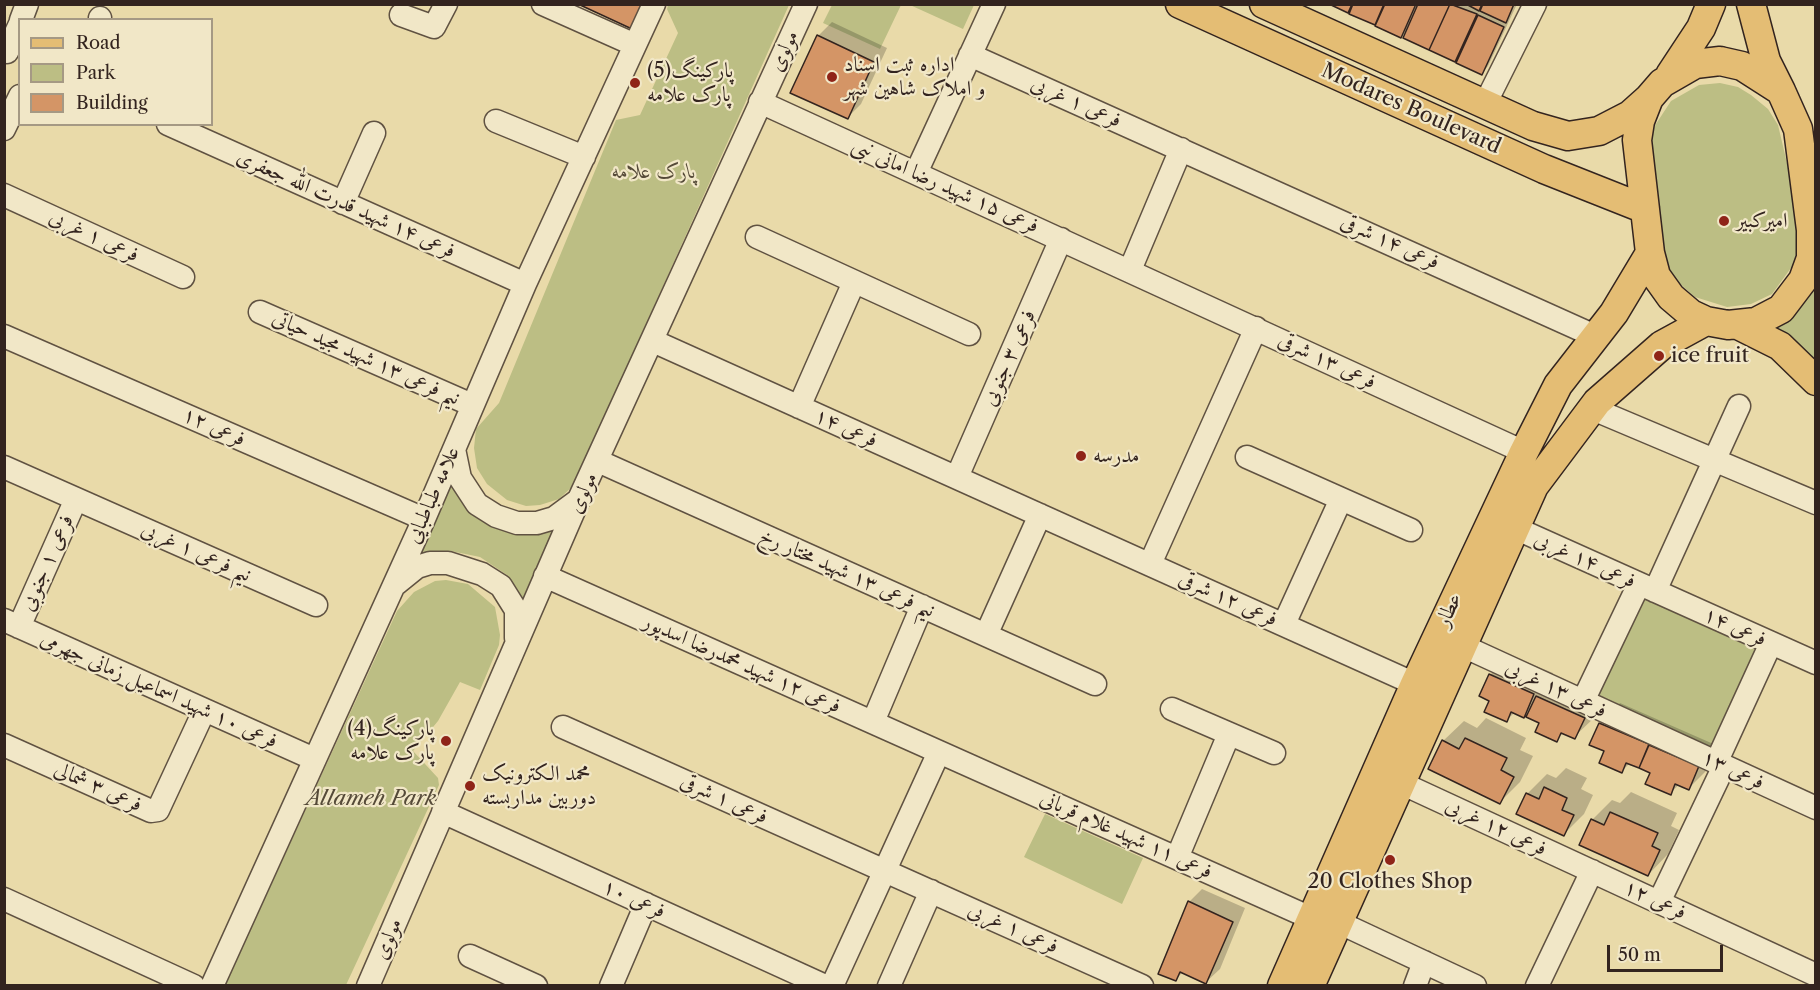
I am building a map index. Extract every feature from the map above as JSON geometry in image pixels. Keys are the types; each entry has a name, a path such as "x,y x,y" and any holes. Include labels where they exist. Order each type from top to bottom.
{"main road":[{"name":"Modares Boulevard","path":"1180,4 1544,169 1645,209"},
{"name":"Modares Boulevard","path":"1264,4 1533,126 1568,136 1599,131 1630,116 1668,78"},
{"path":"1668,78 1701,28 1711,4"},
{"path":"1649,98 1640,121 1637,140 1650,253 1656,276 1671,297 1691,314 1706,321 1736,324 1756,322 1781,309 1809,277 1811,193 1798,129 1766,61 1751,4"},
{"path":"1668,78 1695,64 1720,61 1742,66 1781,91"},
{"name":"عطار","path":"1282,986 1326,921 1401,783 1463,646 1484,566 1524,452 1558,385 1597,337 1629,291 1650,253"},
{"name":"عطار","path":"1310,986 1326,921 1415,684 1484,566 1515,528 1534,486 1593,409 1662,345 1706,321"},
{"path":"1736,324 1780,346 1815,381"}],"street":[{"path":"401,15 434,27 446,4"},
{"path":"543,4 636,45"},
{"name":"علامه طباطبایی","path":"212,986 424,519 525,284 654,4"},
{"path":"916,173 994,4"},
{"path":"1485,104 1535,4"},
{"name":"مولوی","path":"368,986 579,500 802,8"},
{"path":"10,54 18,30"},
{"name":"فرعی ۱ غربی","path":"970,55 1181,149"},
{"path":"4,129 18,100"},
{"name":"فرعی ۱۵ شهید رضا امانی نبی","path":"760,102 1130,270"},
{"path":"496,121 584,157"},
{"name":"فرعی ۱۴ شهید قدرت الله جعفری","path":"172,126 525,284"},
{"path":"343,203 374,133"},
{"path":"1130,270 1181,149"},
{"name":"فرعی ۱۴ شرقی","path":"1181,149 1597,337"},
{"name":"فرعی ۱ غربی","path":"4,195 183,277"},
{"path":"758,237 969,334"},
{"name":"فرعی ۳ جنوبی","path":"957,477 1061,239"},
{"name":"فرعی ۱۳ شرقی","path":"1130,270 1524,452"},
{"path":"799,407 854,282"},
{"name":"نیم فرعی ۱۳ شهید مجید حیاتی","path":"260,312 472,405"},
{"path":"1150,564 1256,328"},
{"name":"فرعی ۱۲","path":"4,336 424,519"},
{"name":"فرعی ۱۴","path":"653,341 1040,515"},
{"path":"1583,701 1612,640 1685,526 1739,406"},
{"path":"1593,409 1815,503"},
{"path":"454,449 460,478 477,504 496,516 518,523 537,523 554,518 579,500"},
{"path":"1247,457 1411,530"},
{"name":"نیم فرعی ۱۳ شهید مختار رخ","path":"598,461 1095,684"},
{"path":"4,467 76,499"},
{"name":"نیم فرعی ۱ غربی","path":"76,499 316,605"},
{"name":"فرعی ۱ جنوبی","path":"12,624 76,499"},
{"path":"1284,624 1341,499"},
{"path":"986,635 1040,515"},
{"name":"فرعی ۱۲ شرقی","path":"1040,515 1415,684"},
{"name":"فرعی ۱۴ غربی","path":"1515,528 1647,587"},
{"path":"392,588 417,567 430,563 448,563 482,574 501,586 516,610 516,643"},
{"name":"فرعی ۱۲ شهید محمدرضا اسدپور","path":"546,576 939,752"},
{"name":"فرعی ۱۴","path":"1647,587 1815,663"},
{"path":"873,722 922,606"},
{"name":"فرعی ۱۰ شهید اسماعیل زمانی جهرمی","path":"12,624 314,759"},
{"path":"1659,902 1690,838 1744,701 1771,643"},
{"name":"فرعی ۱۳ غربی","path":"1463,646 1650,732"},
{"path":"1172,709 1274,753"},
{"name":"فرعی ۳ شمالی","path":"4,745 151,811 158,810 204,711"},
{"name":"فرعی ۱ شرقی","path":"564,727 885,870"},
{"name":"فرعی ۱۳","path":"1650,732 1815,808"},
{"path":"1177,858 1229,734"},
{"path":"832,986 939,752"},
{"name":"فرعی ۱۱ شهید غلام قربانی","path":"939,752 1177,858 1424,962 1474,986"},
{"name":"فرعی ۱۲ غربی","path":"1401,783 1592,871"},
{"name":"فرعی ۱۰","path":"443,812 825,986"},
{"name":"فرعی ۱ غربی","path":"885,870 1133,984"},
{"path":"1538,986 1592,871"},
{"name":"فرعی ۱۲","path":"1592,871 1815,975"},
{"path":"889,986 932,891"},
{"path":"4,899 194,986"},
{"path":"610,986 646,904"},
{"path":"470,956 536,986"},
{"path":"1415,986 1424,962"}],"green space":[{"path":"832,4 901,5 880,49 823,23"},
{"path":"974,4 963,29 910,5"},
{"name":"پارک علامه","path":"668,5 789,5 574,485 559,499 540,505 526,506 507,500 487,484 477,468 474,448 476,429 499,403 616,120 640,115 678,33 667,9"},
{"path":"1720,83 1738,87 1751,95 1768,109 1778,125 1794,193 1797,227 1796,261 1772,294 1751,304 1727,307 1695,297 1679,283 1666,265 1649,150 1652,130 1671,101 1699,85"},
{"path":"1815,283 1815,361 1773,330"},
{"path":"450,482 462,495 556,527 522,602 507,575 480,557 451,551 423,555 419,552"},
{"name":"Allameh Park","path":"446,580 468,584 495,607 500,635 499,645 480,690 460,682 438,721 413,751 438,778 439,785 346,985 225,985 397,611 414,592 435,581"},
{"path":"1641,595 1758,651 1706,756 1591,701"},
{"path":"1045,814 1143,858 1122,904 1024,857"}],"building":[{"path":"578,4 642,4 632,29"},
{"path":"1329,4 1352,4 1348,13"},
{"path":"1353,4 1384,4 1375,25 1349,14"},
{"path":"1385,4 1416,4 1401,38 1375,26"},
{"path":"1418,4 1450,4 1429,50 1403,38"},
{"path":"1450,4 1477,14 1455,62 1429,50"},
{"path":"1466,4 1482,4 1479,11"},
{"path":"1483,4 1514,4 1506,23 1480,11"},
{"path":"1478,15 1504,27 1482,75 1456,63"},
{"name":"اداره ثبت اسناد و املاک شاهین شهر","path":"817,35 874,62 848,119 790,93"},
{"path":"1489,674 1534,694 1524,718 1511,712 1507,722 1484,712 1489,701 1479,696"},
{"path":"1536,696 1585,718 1575,739 1561,733 1557,742 1535,732 1539,723 1526,717"},
{"path":"1599,723 1649,744 1639,768 1626,763 1622,773 1599,763 1604,751 1589,745"},
{"path":"1465,738 1507,758 1501,770 1514,777 1500,804 1428,769 1442,740 1459,749"},
{"path":"1649,745 1699,766 1689,790 1675,784 1671,795 1645,784 1650,773 1639,768"},
{"path":"1544,787 1567,798 1562,810 1574,815 1564,836 1516,814 1526,793 1539,799"},
{"path":"1610,812 1658,833 1652,846 1660,850 1648,876 1579,845 1591,819 1604,825"},
{"path":"1188,901 1233,922 1206,984 1180,972 1176,981 1158,974"}],"place":[{"name":"اداره ثبت اسناد و املاک شاهین شهر","path":"832,77"},
{"name":"پارکینگ(5) پارک علامه","path":"635,83"},
{"name":"امیرکبیر","path":"1724,221"},
{"name":"ice fruit","path":"1659,356"},
{"name":"مدرسه","path":"1081,456"},
{"name":"پارکینگ(4) پارک علامه","path":"446,741"},
{"name":"محمد الکترونیک دوربین مداربسته","path":"470,786"},
{"name":"20 Clothes Shop","path":"1390,860"}]}
